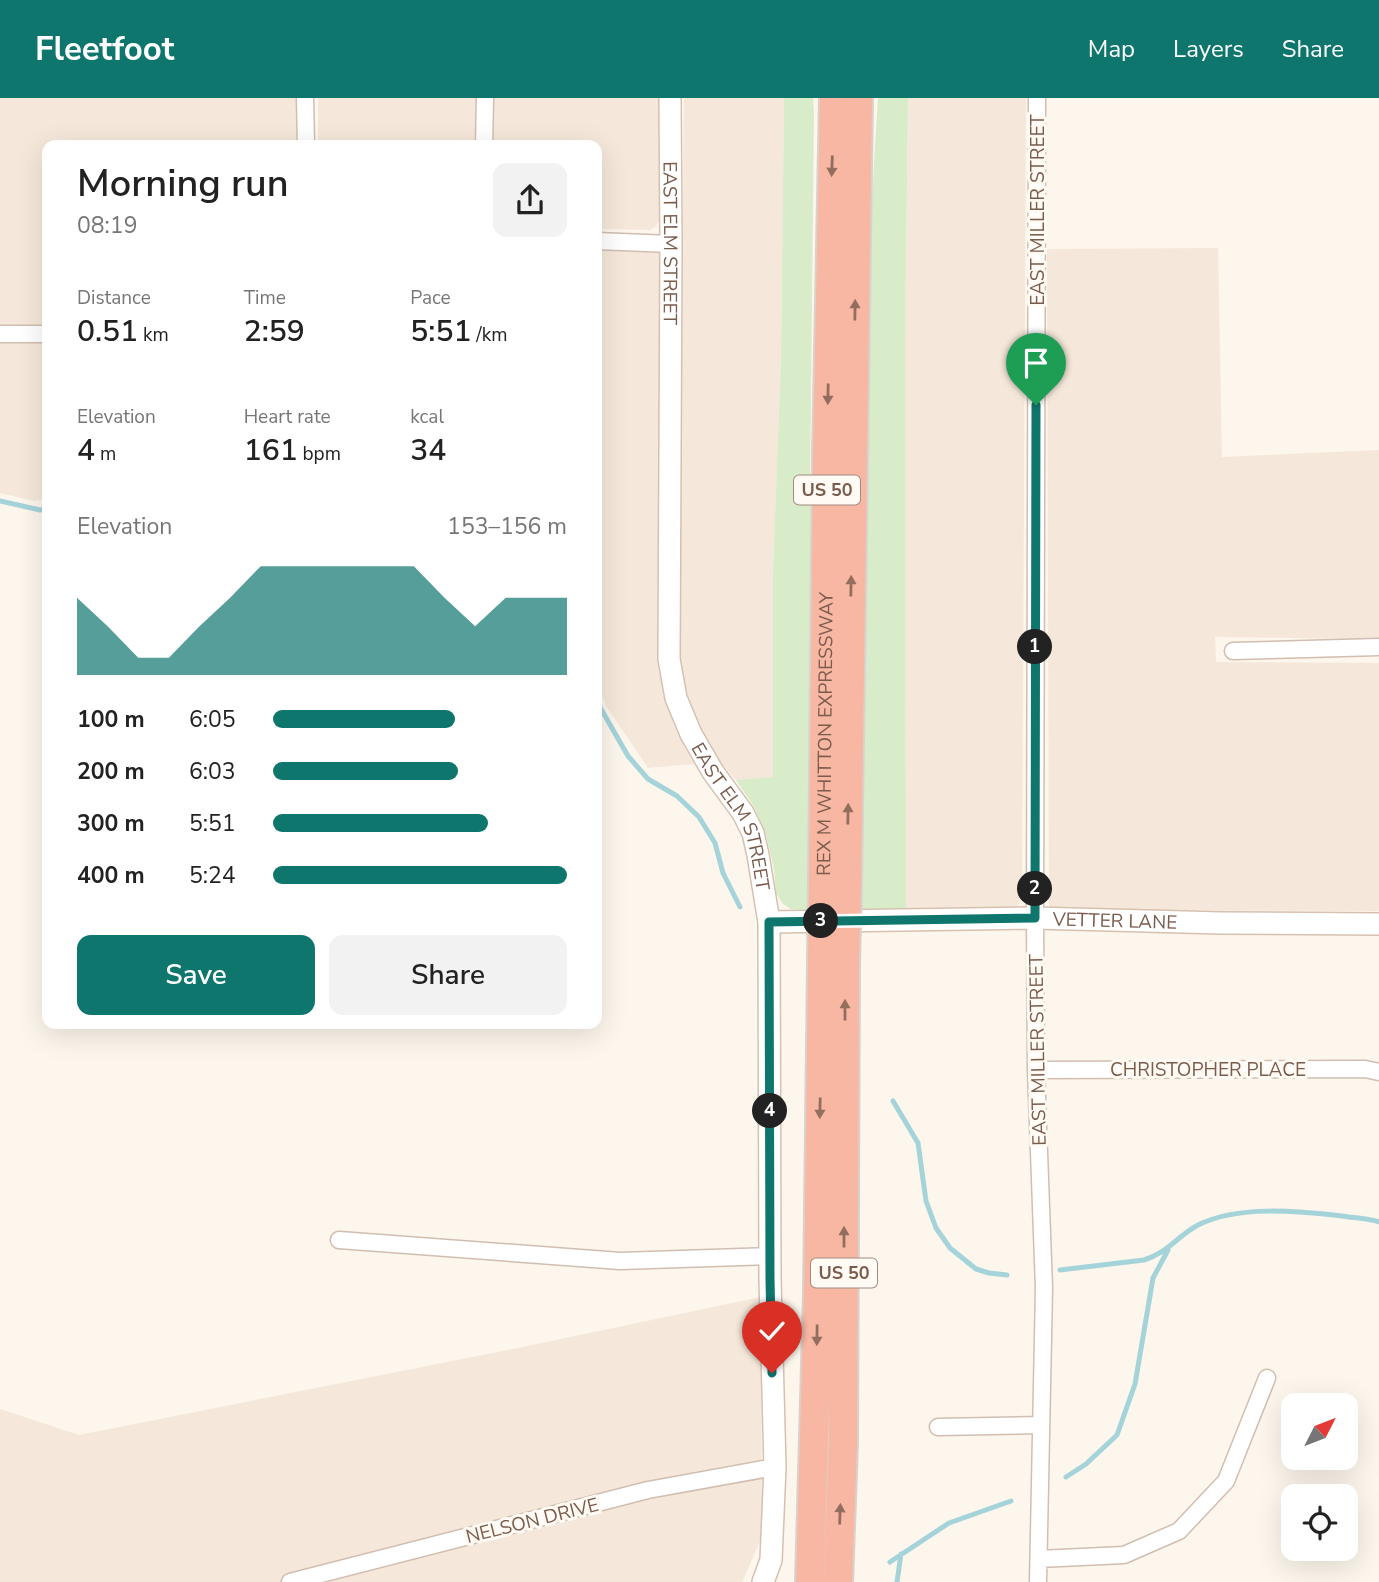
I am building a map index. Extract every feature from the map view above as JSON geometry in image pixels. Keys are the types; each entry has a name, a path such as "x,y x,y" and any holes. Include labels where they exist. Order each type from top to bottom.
{"highway":[{"name":"REX M WHITTON EXPRESSWAY","path":"834,98 828,388 835,883"},
{"name":"REX M WHITTON EXPRESSWAY","path":"838,1582 843,1443 834,965 835,883 858,98"},
{"name":"REX M WHITTON EXPRESSWAY","path":"810,1582 818,1293 834,965"}],"street":[{"path":"304,98 306,140"},
{"path":"484,140 485,98"},
{"name":"EAST ELM STREET","path":"670,98 669,659 676,698 691,734 713,772 743,813 753,833 769,922 770,1256 775,1466 771,1560 763,1582"},
{"name":"EAST MILLER STREET","path":"1037,98 1035,918 1036,1070 1044,1288 1038,1582"},
{"path":"602,241 671,244"},
{"path":"0,334 42,334"},
{"path":"1233,651 1379,647"},
{"name":"VETTER LANE","path":"769,922 1035,918 1221,923 1379,923"},
{"name":"CHRISTOPHER PLACE","path":"1036,1070 1365,1069 1379,1072"},
{"path":"339,1240 620,1261 770,1256"},
{"path":"1039,1559 1124,1555 1179,1531 1226,1481 1267,1378"},
{"path":"938,1427 1041,1425"},
{"name":"NELSON DRIVE","path":"290,1582 648,1490 775,1466"}],"shaded area":[{"path":"0,98 301,98 300,140 42,140 42,500 34,501 0,493"},
{"path":"318,98 476,98 475,140 318,140"},
{"path":"488,98 662,98 659,221 650,230 602,229 602,140 488,140"},
{"path":"684,98 784,98 781,357 773,571 773,778 736,780 720,762 706,738 692,709 683,679 679,648"},
{"path":"908,98 1026,98 1022,900 1016,907 1006,911 906,910 905,343"},
{"path":"1218,248 1222,457 1379,450 1379,639 1215,637 1216,662 1379,663 1379,911 1049,910 1047,249"},
{"path":"602,249 655,250 660,253 658,658 674,725 694,764 648,768 606,706 602,696"},
{"path":"761,1297 762,1537 742,1582 0,1582 0,1409 79,1435"}],"green space":[{"path":"784,98 813,98 814,113 810,489 815,609 811,910 791,909 783,904 776,893 766,834 754,807 736,780 773,777 773,571 781,357"},
{"path":"878,98 908,98 905,343 906,910 860,909 865,402"}],"waterway":[{"path":"0,501 42,510"},
{"path":"602,711 628,756 648,779 677,796 699,817 715,843 723,873 740,907"},
{"path":"893,1101 918,1143 926,1201 936,1228 950,1248 976,1269 1007,1275"},
{"path":"1060,1270 1144,1260 1160,1253 1198,1225 1231,1214 1288,1211 1379,1222"},
{"path":"1066,1477 1086,1464 1117,1435 1135,1384 1153,1278 1168,1250"},
{"path":"890,1562 949,1523 1011,1501"},
{"path":"897,1582 901,1554"}],"route":[{"path":"772,1373 769,922 1035,918 1036,405"}]}
